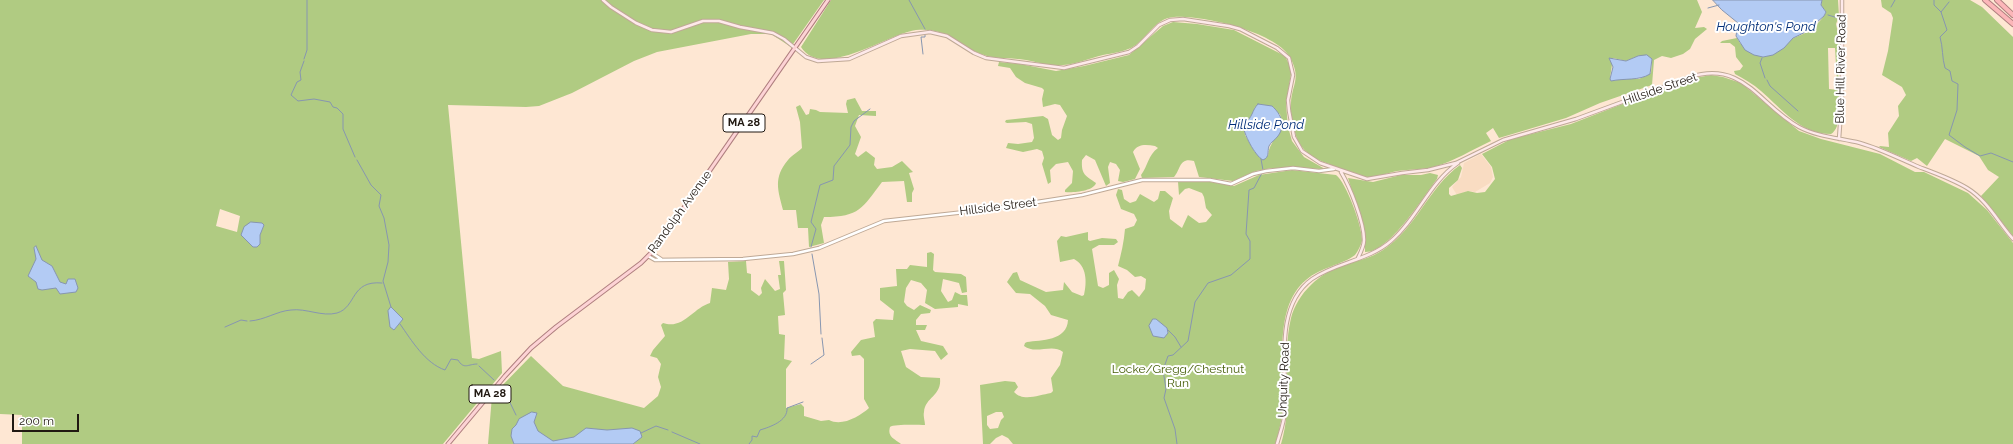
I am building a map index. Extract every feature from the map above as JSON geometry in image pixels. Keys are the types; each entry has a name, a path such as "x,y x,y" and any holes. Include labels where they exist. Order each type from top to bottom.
{"highway":[{"path":"1981,0 2000,13"},
{"path":"1986,0 2013,24"},
{"path":"1997,0 2013,15"}],"main road":[{"name":"Hillside Street","path":"603,0 636,23 652,30 673,32 703,21 717,21 740,28 771,33 782,38 795,49 813,60 843,60 862,55 901,36 931,32 947,36 974,53 986,58 1062,68 1126,53 1138,46 1158,26 1169,20 1180,19 1228,26 1271,44 1287,56 1292,71 1288,104 1295,140 1309,157 1334,169 1360,178 1375,179 1401,173 1434,169 1462,160 1501,141 1572,121 1672,83 1709,73 1728,75 1742,81 1795,124 1813,133 1871,147 1965,186 1985,203 2013,239"},
{"name":"Randolph Avenue","path":"448,444 505,376 531,348 652,253 665,237 828,0"},
{"name":"Blue Hill River Road","path":"1839,139 1842,94 1842,0"},
{"name":"Unquity Road","path":"1278,444 1284,412 1284,345 1294,301 1303,288 1313,278 1338,265 1380,249 1394,238 1436,184 1449,170 1462,160"},
{"path":"1341,171 1350,190 1363,235 1363,246 1358,258"}],"street":[{"name":"Hillside Street","path":"648,256 653,259 663,260 746,259 798,253 821,247 884,221 992,209 1082,196 1142,180 1208,180 1230,184 1240,181 1253,174 1268,170 1291,168 1322,171 1334,169"},
{"path":"652,253 663,260"}],"shaded area":[{"path":"1481,154 1491,167 1493,177 1490,183 1475,192 1468,191 1457,195 1452,187 1461,177 1464,163"}],"green space":[{"path":"0,0 824,0 791,47 771,34 751,34 657,52 634,61 572,93 539,106 448,105 472,358 479,359 501,351 502,373 443,444 22,444 22,415 0,414","holes":["220,209 240,216 237,232 216,226"]},
{"path":"831,0 1697,0 1702,12 1695,28 1704,27 1707,29 1695,39 1690,49 1683,54 1671,58 1662,56 1654,60 1652,85 1600,103 1566,118 1499,138 1493,128 1486,133 1491,141 1441,165 1425,169 1397,171 1369,177 1353,174 1318,160 1301,146 1296,136 1291,115 1292,97 1296,77 1291,59 1283,49 1256,33 1220,22 1187,17 1167,18 1156,25 1142,40 1131,48 1073,63 1058,65 1049,65 1021,59 986,56 972,50 951,37 936,31 927,30 916,30 904,33 839,57 824,59 811,56 801,47","holes":["1638,56 1652,59 1651,73 1639,79 1631,78 1615,80 1610,78 1613,58 1626,61"]},
{"path":"1822,0 1838,0 1839,16 1836,24 1839,38 1837,67 1839,80 1837,82 1835,48 1828,48 1829,89 1838,90 1840,107 1837,126 1835,131 1831,134 1810,130 1801,125 1784,113 1758,88 1735,74 1734,71 1740,70 1743,66 1736,57 1735,47 1730,43 1720,43 1722,41 1737,38 1740,43 1763,57 1772,54 1795,37 1808,31 1819,22 1826,12 1821,5"},
{"path":"1881,0 1970,0 1982,7 2013,37 2013,236 1981,196 1999,177 1988,170 1979,156 1945,139 1927,166 1917,158 1911,161 1879,147 1889,147 1888,133 1899,116 1898,106 1906,95 1902,87 1882,75 1888,51 1893,18 1891,13 1882,7"},
{"path":"1173,22 1234,30 1285,56 1290,66 1291,74 1286,104 1288,127 1292,141 1304,157 1325,169 1272,168 1256,171 1233,181 1199,177 1194,161 1189,160 1181,164 1174,177 1142,178 1141,175 1150,157 1158,148 1155,146 1143,145 1137,147 1133,152 1140,169 1135,179 1123,182 1118,181 1120,170 1116,164 1110,162 1108,167 1110,183 1106,186 1095,160 1086,155 1082,160 1083,172 1087,177 1096,183 1087,190 1065,192 1065,190 1072,183 1073,171 1068,162 1056,164 1050,170 1051,182 1048,184 1042,164 1044,158 1042,151 1037,149 1023,152 1006,148 1008,143 1018,144 1032,142 1034,138 1032,124 1026,122 1007,123 1005,122 1006,120 1043,116 1048,119 1052,135 1058,140 1061,138 1067,116 1060,105 1055,104 1043,107 1042,99 1044,90 1025,83 1016,77 1010,68 998,66 999,62 1020,64 1056,71 1084,66 1129,55 1163,26","holes":["1255,107 1280,114 1281,127 1271,144 1268,156 1255,152 1245,135 1244,124 1252,117"]},
{"path":"1711,75 1741,83 1799,131 1821,139 1880,154 1915,172 1924,172 1968,193 1987,210 2013,243 2013,444 1281,444 1287,413 1287,350 1291,318 1299,300 1311,285 1326,273 1374,255 1383,250 1404,231 1439,185 1460,165 1462,168 1458,180 1449,188 1449,194 1451,196 1468,191 1477,193 1485,192 1495,179 1492,167 1482,154 1511,139 1571,124 1661,89 1695,78"},
{"path":"855,98 862,111 876,111 876,116 859,115 855,126 861,137 855,154 858,157 866,151 875,158 874,165 877,169 892,167 902,161 913,172 909,173 914,189 912,193 912,202 907,202 904,181 882,182 870,198 853,213 836,217 824,217 821,225 824,243 809,247 808,228 798,228 796,210 783,210 778,190 780,173 783,166 789,158 802,148 800,122 796,107 800,105 806,115 809,114 810,109 820,112 848,113 846,104 847,100"},
{"name":"Locke/Gregg/Chestnut Run","path":"1292,170 1336,175 1340,179 1349,196 1362,235 1362,241 1355,255 1318,272 1306,280 1295,292 1288,308 1282,343 1282,414 1276,444 1013,444 1008,438 1002,435 990,444 983,444 980,385 1005,381 1015,382 1018,387 1014,392 1022,397 1051,393 1053,391 1051,378 1060,365 1063,352 1054,349 1034,349 1024,346 1027,342 1046,340 1058,336 1067,327 1068,320 1051,315 1045,306 1030,294 1016,293 1007,282 1013,273 1017,272 1020,280 1046,292 1063,290 1064,282 1072,292 1082,296 1084,295 1086,280 1084,270 1074,259 1060,262 1057,241 1061,236 1066,237 1088,232 1088,240 1090,241 1102,238 1116,239 1118,242 1114,245 1099,245 1092,249 1098,286 1103,288 1109,285 1109,273 1114,270 1119,279 1117,285 1118,298 1123,299 1128,292 1132,290 1139,297 1145,289 1146,279 1141,276 1135,277 1127,270 1118,266 1125,229 1134,226 1137,220 1134,214 1121,209 1116,195 1118,189 1122,190 1124,199 1130,203 1136,201 1140,194 1154,202 1158,199 1160,191 1165,191 1173,198 1169,211 1170,219 1182,228 1188,215 1199,223 1206,222 1212,215 1206,208 1202,193 1189,188 1185,189 1179,195 1178,182 1211,182 1234,186 1259,175","holes":["996,412 1002,412 1004,417 998,428 990,429 987,425 987,416"]},
{"path":"1430,173 1438,175 1437,179 1405,223 1384,244 1374,250 1365,252 1365,233 1348,178 1373,182 1401,175 1421,175"},
{"path":"931,252 934,254 933,270 935,272 961,274 966,277 967,292 962,293 959,283 943,279 941,291 948,302 952,300 955,292 961,295 967,295 968,306 958,304 958,307 935,309 925,303 927,290 921,283 911,280 906,288 904,302 907,306 914,310 920,305 931,310 930,313 921,314 916,320 916,325 927,325 925,330 916,330 921,341 943,346 948,354 941,360 935,351 910,349 901,351 906,367 921,377 940,378 940,384 936,393 925,407 925,425 901,425 890,427 889,430 891,435 901,444 488,444 492,396 531,356 563,386 644,408 658,396 661,387 658,377 661,364 657,358 650,356 665,336 661,325 663,323 676,324 688,318 698,309 710,303 712,288 726,290 729,279 728,262 746,261 747,273 751,274 751,290 759,296 762,293 761,288 765,279 775,291 780,289 778,275 781,275 779,261 784,261 786,290 783,293 785,315 778,316 779,334 785,335 784,359 792,361 786,369 786,408 801,404 804,407 804,416 821,421 829,420 839,422 850,420 869,408 864,399 864,359 860,355 852,356 851,352 861,340 875,337 873,322 876,319 893,320 894,311 880,300 880,288 897,286 896,269 907,269 910,265 927,267 927,253"}],"water":[{"name":"Houghton's Pond","path":"1713,0 1822,0 1821,5 1826,12 1812,29 1793,38 1784,48 1773,55 1763,57 1754,55 1745,50 1736,36 1738,23 1722,10"},
{"path":"1647,55 1652,59 1650,74 1641,78 1611,81 1610,79 1613,67 1609,58 1626,61 1638,56"},
{"name":"Hillside Pond","path":"1258,104 1272,106 1280,116 1282,124 1280,132 1268,148 1267,156 1263,160 1256,154 1250,144 1243,124 1249,119"},
{"path":"251,222 262,223 264,225 260,235 260,244 257,247 253,247 241,235 244,227"},
{"path":"36,246 42,260 52,266 60,282 66,284 68,279 75,279 78,288 76,292 60,294 56,288 42,290 38,289 36,282 28,276 36,259 34,248"},
{"path":"391,307 403,319 394,330 390,327 388,311"},
{"path":"1153,319 1156,319 1167,328 1168,333 1164,338 1153,336 1149,326"},
{"path":"532,412 537,413 534,422 538,431 553,441 574,437 586,428 607,430 632,428 640,431 642,437 633,444 514,444 511,436 512,429 519,419"}],"waterway":[{"path":"304,59 307,50 307,0"},
{"path":"909,0 925,29"},
{"path":"1891,7 1895,0"},
{"path":"1934,0 1934,5 1941,12"},
{"path":"1949,2 1941,12 1947,30 1940,37 1945,68 1950,71 1952,81 1958,84 1957,110 1949,135 1980,156 1991,153 2013,162"},
{"path":"1708,8 1719,5"},
{"path":"1828,15 1838,18"},
{"path":"923,54 921,37 925,37 925,35"},
{"path":"1762,58 1760,63 1765,78"},
{"path":"304,61 300,72 301,80 297,82 291,95 298,101 314,99 330,102 333,107 337,108 343,114 343,129 355,157"},
{"path":"1767,80 1770,86 1798,111"},
{"path":"811,247 816,229 811,222 820,185 833,180 834,166 850,145 851,127 854,121 870,109"},
{"path":"1261,159 1263,170"},
{"path":"357,160 371,185 381,195 379,206 384,218 389,245 388,262 383,281 391,307"},
{"path":"1177,444 1175,429 1164,398 1166,389 1163,370 1168,356 1173,355 1188,341 1195,302 1208,283 1231,275 1250,259 1250,241 1246,234 1249,190 1254,188 1262,173"},
{"path":"812,254 819,294 821,334"},
{"path":"250,321 291,310 302,310 326,314 337,313 343,310 364,286 372,283 382,283"},
{"path":"225,327 241,320 247,321"},
{"path":"400,324 425,357 438,367 445,370 451,359 458,360 464,366 477,364"},
{"path":"1168,330 1175,337 1181,347"},
{"path":"811,364 824,355 822,338"},
{"path":"479,366 494,380"},
{"path":"502,386 516,415"},
{"path":"749,444 752,440 752,436 757,437 760,430 782,420 787,413 787,408 803,402"},
{"path":"641,433 656,426 668,430"},
{"path":"672,432 700,444"}]}
